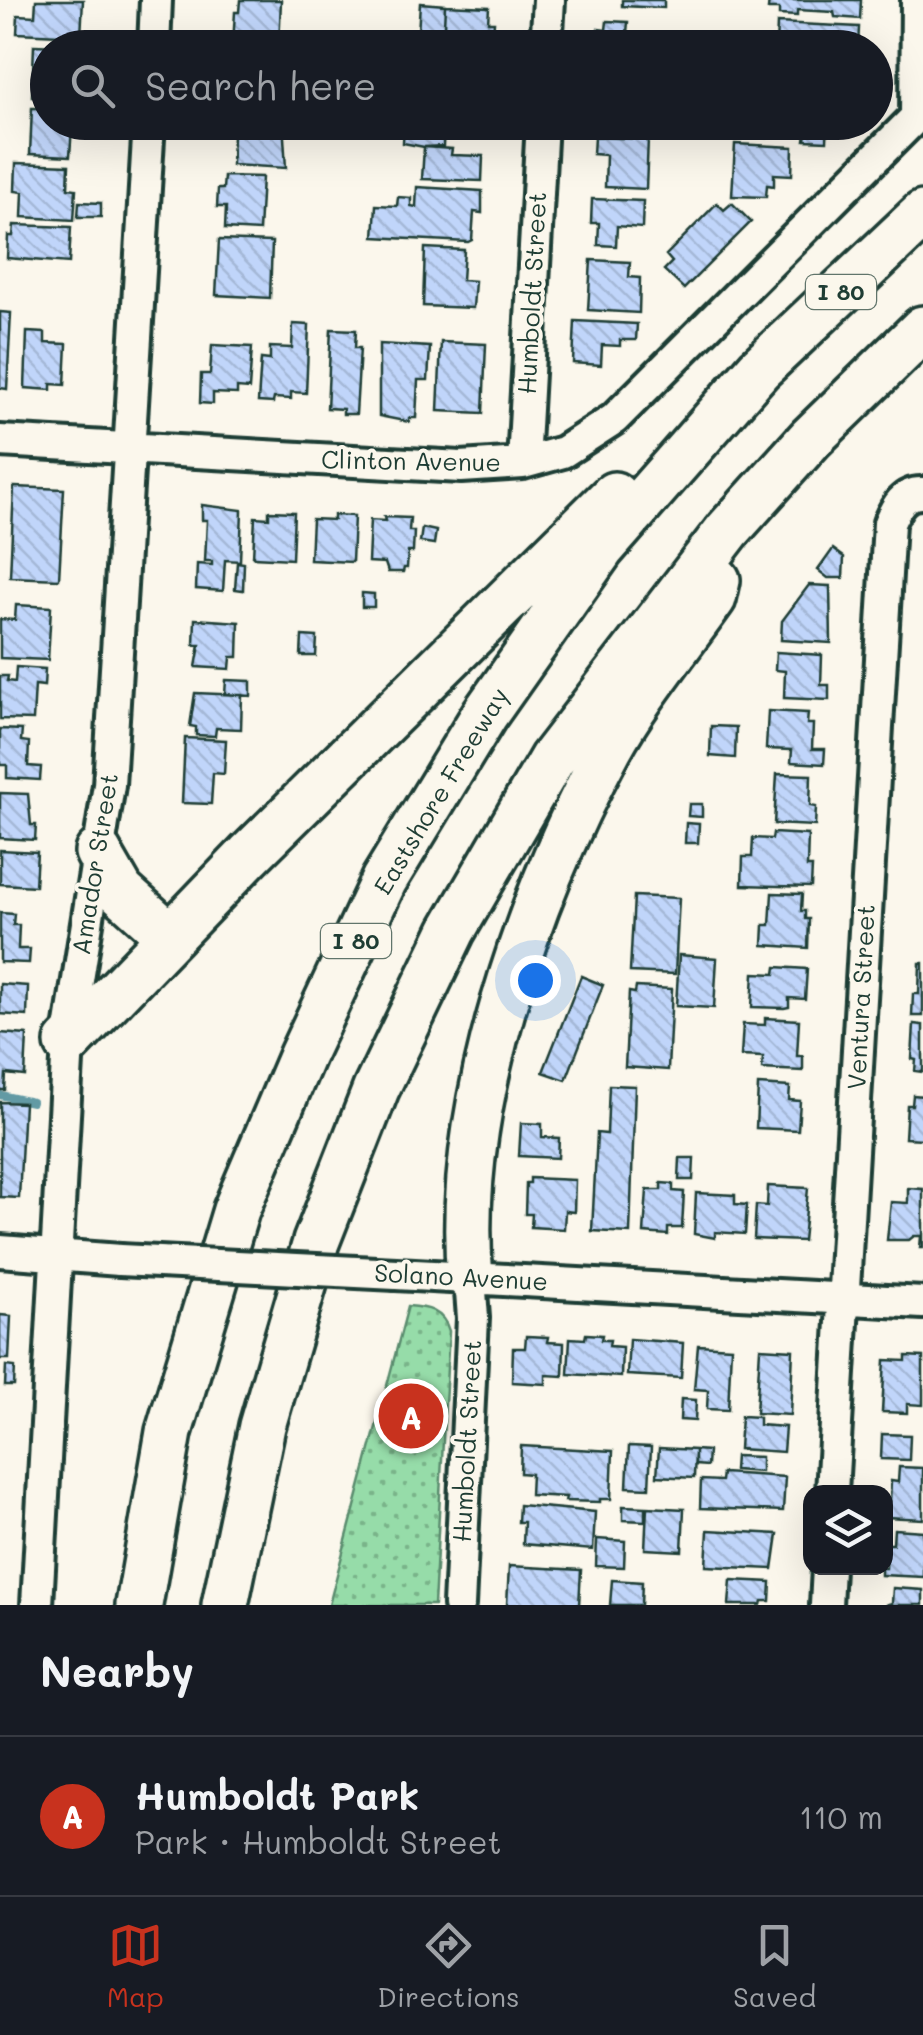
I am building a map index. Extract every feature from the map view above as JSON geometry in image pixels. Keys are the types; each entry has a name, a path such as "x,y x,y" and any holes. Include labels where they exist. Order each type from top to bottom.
{"highway":[{"name":"Eastshore Freeway","path":"139,1605 170,1432 236,1210 302,1055 384,880 485,714 601,549 759,369 923,214"},
{"path":"225,1605 262,1426 316,1242 384,1072 452,931 552,759 728,530 811,438 923,329"},
{"path":"68,1042 619,490 759,369"},
{"path":"470,1278 467,1245 475,1136 507,992 526,936 546,880 610,746 713,598 728,530"},
{"path":"98,852 121,892 170,936"}],"street":[{"path":"155,30 156,0"},
{"path":"547,30 549,0"},
{"path":"918,0 919,113"},
{"name":"Clinton Avenue","path":"893,139 919,113"},
{"name":"Amador Street","path":"38,1605 68,1042 110,784 148,140"},
{"name":"Humboldt Street","path":"523,463 541,140"},
{"name":"Clinton Avenue","path":"0,442 461,467 523,463 563,452 614,418 892,140"},
{"name":"Ventura Street","path":"832,1485 889,523 910,498"},
{"name":"Solano Avenue","path":"0,1251 923,1303"},
{"name":"Humboldt Street","path":"459,1605 473,1318 470,1278"},
{"path":"826,1605 828,1575"}],"green space":[{"path":"408,1306 433,1311 443,1318 449,1331 434,1605 329,1605"}],"building":[{"path":"36,0 83,0 81,30 17,33 18,15 35,16"},
{"path":"240,0 281,0 280,30 234,30 235,12 239,12"},
{"path":"622,0 664,0 664,8 622,6"},
{"path":"769,0 861,0 860,19 835,17 834,12 797,10 797,16 779,15 779,9 768,9"},
{"path":"420,3 445,5 444,30 418,30"},
{"path":"445,5 489,7 488,22 494,22 493,30 444,30"},
{"path":"607,21 628,22 627,30 606,30"},
{"path":"777,23 859,27 859,30 777,30"},
{"path":"31,140 71,140 70,156 30,154"},
{"path":"233,140 284,140 286,168 232,165"},
{"path":"403,140 443,140 443,146"},
{"path":"594,140 648,140 646,189 605,187 606,155 593,154"},
{"path":"735,144 793,147 792,175 774,174 774,186 767,185 766,197 732,196"},
{"path":"424,147 452,149 451,155 483,156 482,181 422,179"},
{"path":"16,163 69,165 68,188 76,189 74,220 22,217 23,192 15,191"},
{"path":"224,176 262,177 259,231 225,229 226,207 217,207"},
{"path":"417,187 482,191 482,213 474,212 472,240 374,237 376,205 397,206 398,197 411,198 411,206 416,207"},
{"path":"592,199 643,201 642,228 617,226 616,246 598,245 599,223 591,223"},
{"path":"79,202 101,203 101,217 78,217"},
{"path":"717,203 724,210 732,203 751,222 684,289 664,270 672,262 666,255"},
{"path":"14,225 71,227 69,263 7,258 8,236 13,236"},
{"path":"219,240 272,242 270,298 216,295"},
{"path":"425,248 464,250 462,280 475,281 473,308 423,306"},
{"path":"591,260 630,262 629,277 640,278 639,313 588,310"},
{"path":"0,312 11,313 7,389 0,388"},
{"path":"575,321 637,324 636,340 620,340 620,346 602,345 601,365 573,363"},
{"path":"293,324 309,325 306,393 291,392 291,399 274,398 273,403 258,402 261,359 270,360 270,347 292,348"},
{"path":"331,329 356,330 355,348 360,348 356,414 327,408"},
{"path":"27,332 45,333 45,343 67,344 65,385 51,384 51,390 25,388"},
{"path":"441,342 486,344 483,413 438,411"},
{"path":"379,344 430,347 428,380 418,380 416,418 409,418 409,422 379,416"},
{"path":"212,345 252,347 249,389 237,388 237,394 213,393 213,404 200,403 201,374 210,374"},
{"path":"14,487 64,489 59,579 10,577"},
{"path":"202,505 242,510 240,561 225,560 223,591 196,589 197,564 212,565 212,561 205,561 207,520 202,520"},
{"path":"269,511 294,512 292,559 253,557 255,517 269,518"},
{"path":"334,515 354,516 352,562 310,560 312,519 334,520"},
{"path":"384,517 410,518 413,552 408,552 403,572 388,572 385,563 368,562 370,520 385,521"},
{"path":"422,528 436,531 434,544 420,542"},
{"path":"833,549 844,557 843,578 828,578 818,570"},
{"path":"237,562 244,563 243,590 235,589"},
{"path":"809,585 830,586 831,643 781,640 782,621"},
{"path":"362,593 374,594 374,607 362,607"},
{"path":"16,605 51,607 48,660 0,658 0,619 15,620"},
{"path":"195,619 239,622 238,657 231,657 230,669 196,667 200,645 194,645"},
{"path":"302,636 317,637 316,656 301,656"},
{"path":"776,652 822,655 821,685 829,685 829,700 784,698 785,671 775,670"},
{"path":"16,667 45,669 44,686 35,685 33,720 0,719 0,676 15,682"},
{"path":"226,680 251,681 251,696 225,694"},
{"path":"195,693 242,695 241,729 216,728 215,736 196,735 196,727 190,726"},
{"path":"768,711 808,713 807,724 813,724 812,749 825,749 824,764 791,762 792,750 766,749"},
{"path":"711,726 736,727 735,758 710,756"},
{"path":"0,729 22,730 21,741 29,742 28,766 41,767 40,780 7,778 7,765 0,765"},
{"path":"185,738 226,740 224,774 213,773 211,804 182,803"},
{"path":"777,774 811,775 810,806 816,807 815,826 774,824"},
{"path":"0,793 28,794 31,825 36,825 35,840 0,838"},
{"path":"689,804 702,804 702,817 688,816"},
{"path":"686,823 699,824 698,843 685,843"},
{"path":"773,833 808,835 811,887 742,885 743,857 752,857 753,838 772,839"},
{"path":"0,850 37,852 35,886 0,884"},
{"path":"772,893 802,894 801,911 809,919 808,948 763,945 764,925 770,925"},
{"path":"634,896 679,898 675,974 630,972"},
{"path":"0,913 14,914 13,925 19,925 18,949 30,949 29,963 0,962"},
{"path":"679,955 717,958 714,1008 676,1006"},
{"path":"920,963 923,1016 912,1016 913,994 919,994"},
{"path":"776,967 807,969 805,999 789,998 789,1007 784,1008 752,1007 754,973 775,974"},
{"path":"581,976 603,985 566,1080 543,1072"},
{"path":"0,984 28,986 27,1016 0,1014"},
{"path":"636,987 672,989 668,1070 625,1067 629,992 635,993"},
{"path":"765,1018 799,1020 797,1056 803,1056 803,1071 762,1069 763,1057 741,1056 743,1024 765,1025"},
{"path":"914,1024 923,1025 923,1072 915,1071 916,1060 912,1059"},
{"path":"0,1033 27,1035 25,1076 6,1074 5,1090 0,1090"},
{"path":"609,1085 635,1086 630,1233 592,1231 597,1133 607,1134"},
{"path":"758,1085 790,1087 789,1100 800,1101 798,1130 756,1128"},
{"path":"913,1095 923,1096 923,1139 905,1138 907,1105 912,1105"},
{"path":"0,1102 24,1103 19,1198 0,1197"},
{"path":"521,1123 542,1124 542,1137 559,1138 558,1158 519,1156"},
{"path":"680,1158 694,1158 693,1180 679,1180"},
{"path":"530,1178 575,1180 574,1212 565,1211 564,1229 531,1227 532,1214 525,1214 526,1183 530,1183"},
{"path":"661,1183 673,1184 673,1191 684,1192 682,1228 668,1228 668,1235 644,1233 647,1190 661,1190"},
{"path":"768,1186 808,1188 803,1241 754,1239 756,1205 767,1206"},
{"path":"908,1188 923,1189 923,1248 921,1236 887,1240 891,1202 908,1203"},
{"path":"696,1193 735,1195 735,1204 747,1205 745,1234 715,1232 715,1238 694,1234"},
{"path":"0,1315 11,1316 9,1359 0,1359"},
{"path":"586,1334 602,1335 601,1340 610,1340 609,1346 622,1347 621,1377 568,1374 570,1338 585,1339"},
{"path":"526,1336 548,1337 547,1342 564,1343 563,1376 546,1375 546,1384 512,1382 513,1348 525,1348"},
{"path":"629,1339 683,1343 681,1378 627,1375"},
{"path":"698,1345 731,1347 728,1410 707,1409 708,1390 694,1389"},
{"path":"760,1348 793,1350 790,1415 756,1413"},
{"path":"906,1356 923,1357 923,1405 907,1404 907,1413 882,1412 885,1360 906,1361"},
{"path":"6,1366 15,1367 14,1386 5,1386"},
{"path":"681,1399 696,1400 695,1421 680,1420"},
{"path":"741,1416 759,1417 759,1425 785,1427 783,1452 739,1449"},
{"path":"882,1434 910,1435 909,1460 881,1459"},
{"path":"521,1446 613,1451 611,1499 565,1501 566,1497 530,1495 531,1474 520,1473"},
{"path":"629,1446 651,1447 649,1488 627,1487"},
{"path":"659,1448 695,1450 694,1478 657,1476"},
{"path":"695,1450 708,1451 707,1466 695,1465"},
{"path":"735,1456 761,1457 761,1472 734,1470"},
{"path":"899,1467 923,1468 923,1519 893,1517 891,1481 898,1482"},
{"path":"722,1473 785,1477 783,1511 700,1508 701,1480 721,1481"},
{"path":"519,1505 595,1512 593,1550 523,1544 524,1522 518,1522"},
{"path":"623,1506 645,1507 645,1521 623,1520"},
{"path":"647,1507 684,1509 682,1551 645,1549"},
{"path":"894,1529 923,1531 923,1577 881,1575 893,1575"},
{"path":"708,1530 778,1534 773,1569 706,1566"},
{"path":"597,1539 625,1541 624,1567 596,1566"},
{"path":"509,1566 581,1570 579,1605 507,1605"},
{"path":"612,1580 642,1582 641,1605 610,1605"},
{"path":"731,1580 771,1582 770,1601 762,1601 761,1605 729,1605"},
{"path":"893,1588 923,1590 923,1605 885,1605 892,1603"}],"waterway":[{"path":"0,1095 32,1102"}],"place":[{"name":"Humboldt Park","path":"411,1416"}]}
